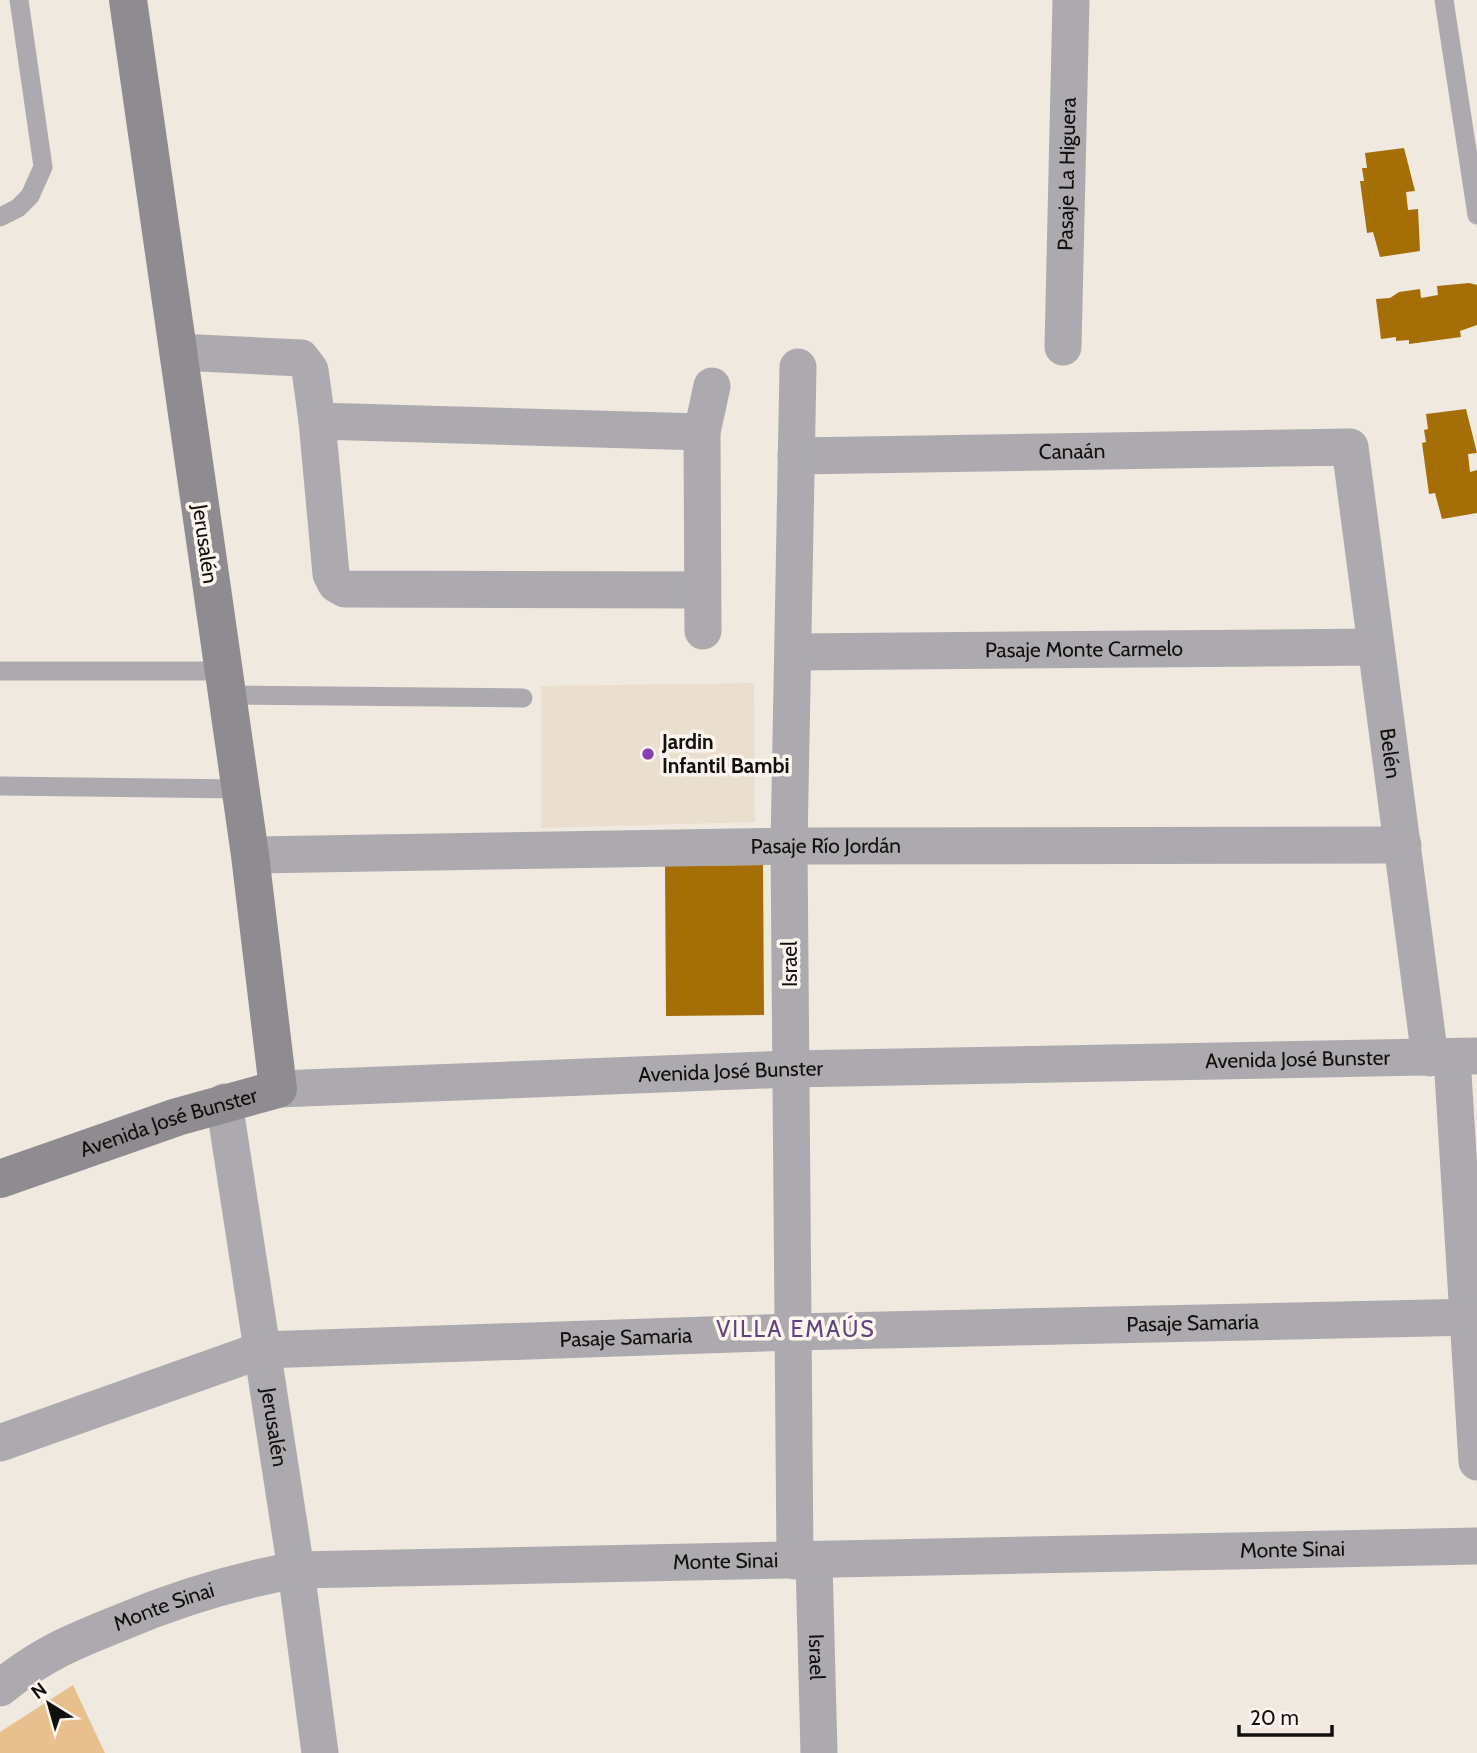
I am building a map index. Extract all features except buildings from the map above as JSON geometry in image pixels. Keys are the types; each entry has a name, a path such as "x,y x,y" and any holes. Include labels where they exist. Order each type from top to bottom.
{"street":[{"name":"Jerusalén","path":"128,0 241,789 278,1088"},
{"name":"Pasaje La Higuera","path":"1063,347 1071,0"},
{"path":"178,352 301,358 310,370 331,574 336,584 345,589 701,590"},
{"name":"Israel","path":"797,367 789,846 793,1332 804,1561 820,1753"},
{"path":"702,631 702,432 712,386"},
{"path":"317,421 702,432"},
{"name":"Canaán","path":"796,456 1350,447"},
{"name":"Belén","path":"1350,447 1402,845 1453,1057 1472,1317 1477,1462"},
{"name":"Pasaje Monte Carmelo","path":"794,652 1376,647"},
{"name":"Pasaje Río Jordán","path":"250,855 789,846 1402,845"},
{"name":"Avenida José Bunster","path":"0,1179 224,1102 278,1088 791,1069 1453,1057"},
{"name":"Jerusalén","path":"224,1102 296,1570 320,1753"},
{"name":"Pasaje Samaria","path":"0,1443 262,1350 793,1332 1472,1317"},
{"name":"Monte Sinai","path":"0,1688 64,1644 163,1604 240,1580 296,1570 1477,1546"}],"lane":[{"path":"0,217 18,208 30,196 43,167 19,0"},
{"path":"1444,0 1477,215"},
{"path":"0,671 523,698"},
{"path":"0,786 241,789"}],"shaded area":[{"name":"Jardin Infantil Bambi","path":"754,683 755,822 541,828 541,686"},
{"path":"73,1685 105,1753 0,1753 0,1732"}],"place":[{"name":"Jardin Infantil Bambi","path":"648,754"}],"district":[{"name":"VILLA EMAÚS","path":"796,1329"}]}
